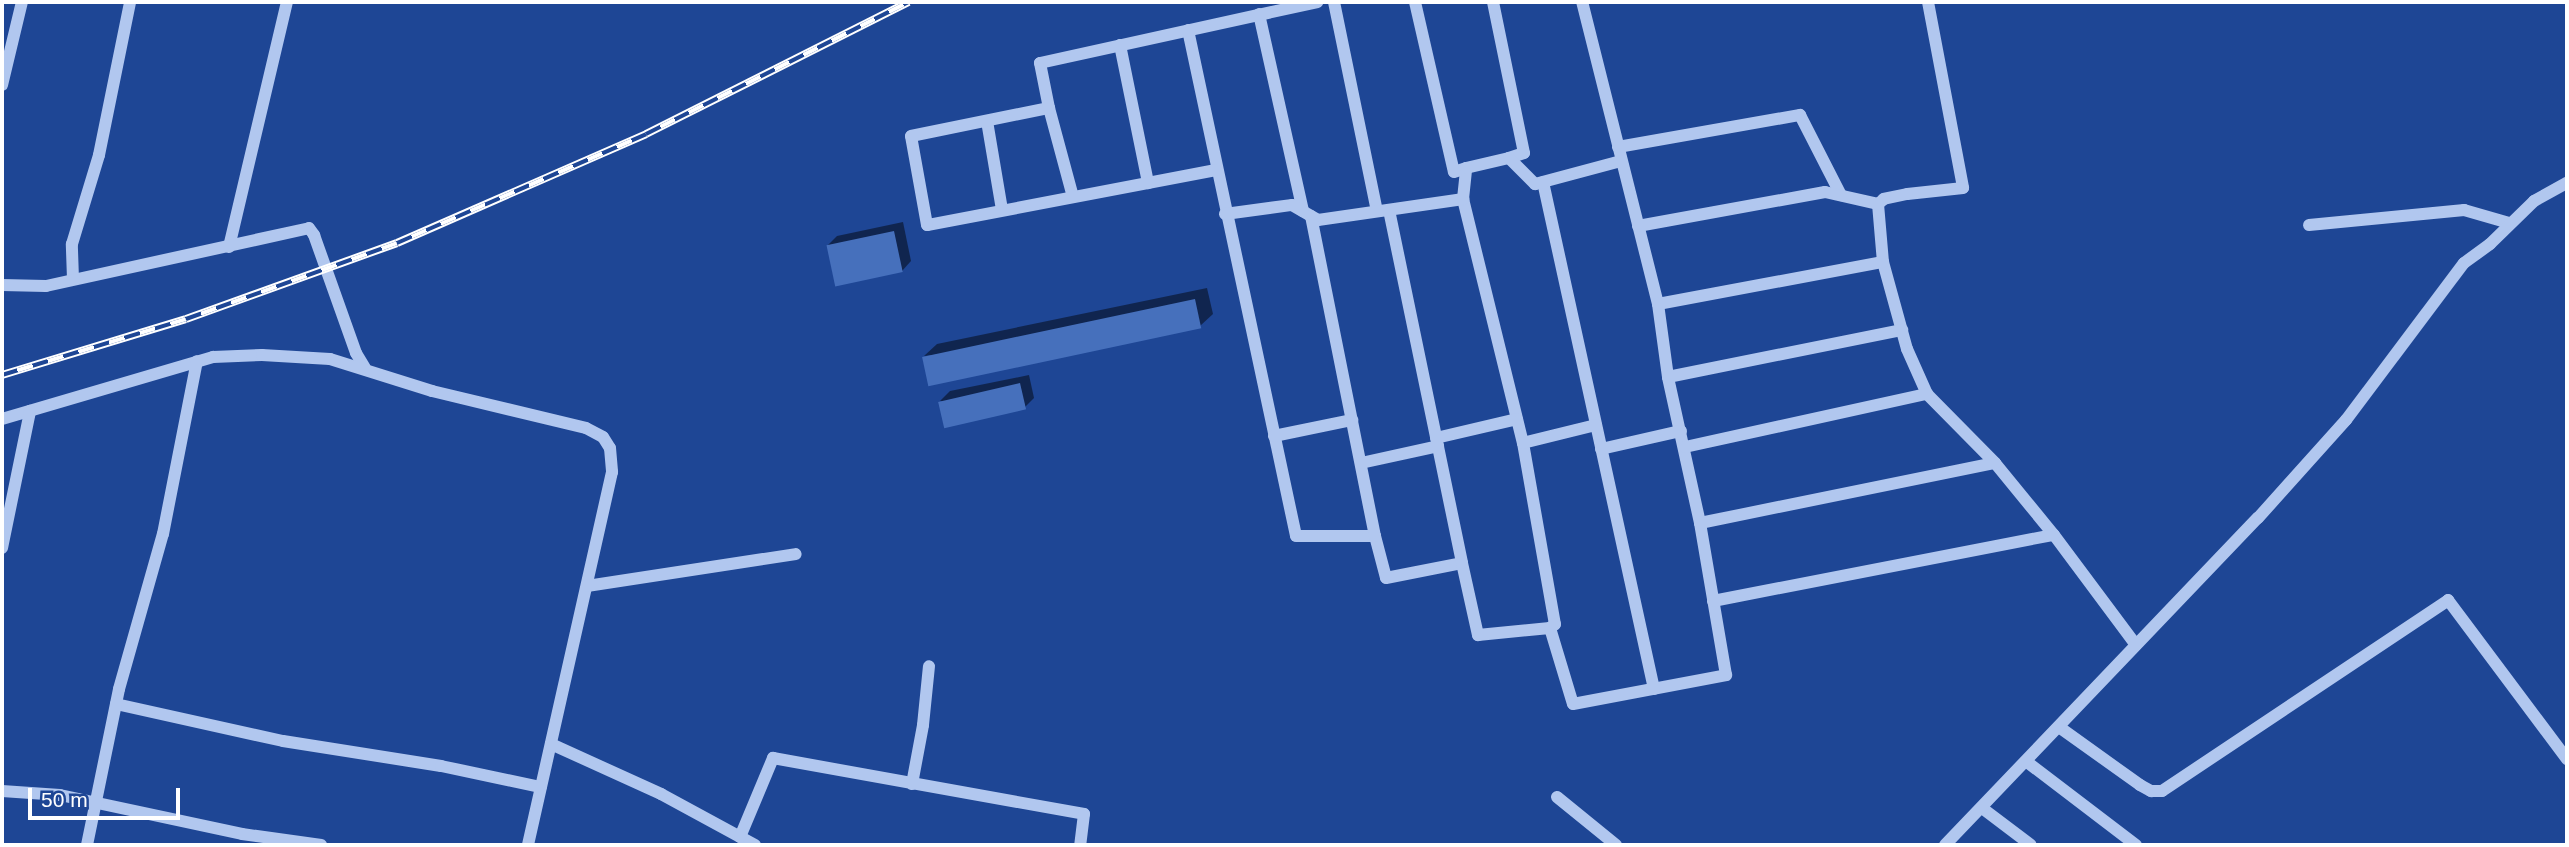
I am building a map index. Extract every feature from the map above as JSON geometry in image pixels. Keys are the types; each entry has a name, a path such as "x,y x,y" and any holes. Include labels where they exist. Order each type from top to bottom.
{"street":[{"path":"2,85 22,2"},
{"path":"73,279 72,244 99,155 130,2"},
{"path":"229,247 287,2"},
{"path":"1073,197 1040,63 1317,2"},
{"path":"1334,2 1437,442 1478,635 1550,628 1555,624 1523,443 1463,199 1466,169"},
{"path":"1415,2 1454,172 1524,153 1493,2"},
{"path":"1550,628 1573,704 1726,675 1700,523 1668,377 1658,304 1582,2"},
{"path":"1878,204 1884,199 1907,194 1963,188 1928,2"},
{"path":"1259,14 1307,213 1386,578 1462,563"},
{"path":"1188,30 1296,536 1376,536"},
{"path":"1120,45 1148,183"},
{"path":"1049,108 911,136 927,225 1216,170"},
{"path":"1618,147 1800,115 1841,195"},
{"path":"987,121 1002,210"},
{"path":"1508,158 1535,184 1621,161"},
{"path":"1543,182 1654,689"},
{"path":"1945,845 2027,762 2346,420 2464,263 2490,244 2534,201 2567,183"},
{"path":"1637,226 1825,192 1878,204"},
{"path":"1226,214 1292,205 1318,220 1463,199"},
{"path":"1878,204 1883,262 1902,330 1927,394 1995,463 2054,535 2136,645"},
{"path":"2309,225 2464,211 2509,223"},
{"path":"2,285 46,286 309,228 314,235 356,353 365,368"},
{"path":"1658,304 1883,262"},
{"path":"1668,377 1902,330"},
{"path":"2,419 197,361 234,354 330,359 432,391 586,428 603,437 610,448 612,471 528,845"},
{"path":"87,845 105,749 163,534 197,361"},
{"path":"1685,447 1927,394"},
{"path":"2,548 30,411"},
{"path":"1360,463 1517,419"},
{"path":"1274,436 1352,420"},
{"path":"1523,443 1596,425"},
{"path":"1601,449 1681,432"},
{"path":"1700,523 1995,463"},
{"path":"1713,601 2054,535"},
{"path":"587,586 796,554"},
{"path":"2059,727 2140,785 2151,791 2162,791 2448,600 2567,759"},
{"path":"912,784 923,725 929,666"},
{"path":"116,704 283,741 440,766 541,787"},
{"path":"551,744 661,794 755,845"},
{"path":"740,837 773,758 1084,814 1080,845"},
{"path":"2027,762 2136,845"},
{"path":"2,791 60,795 242,834 321,845"},
{"path":"1557,797 1616,845"},
{"path":"1982,807 2031,845"}],"building":[{"path":"894,231 903,272 835,286 827,245"},
{"path":"1195,299 1201,328 928,386 922,357"},
{"path":"1020,383 1026,409 944,428 938,402"}],"railway":[{"path":"2,375 186,319 397,243 646,134 909,2"}]}
